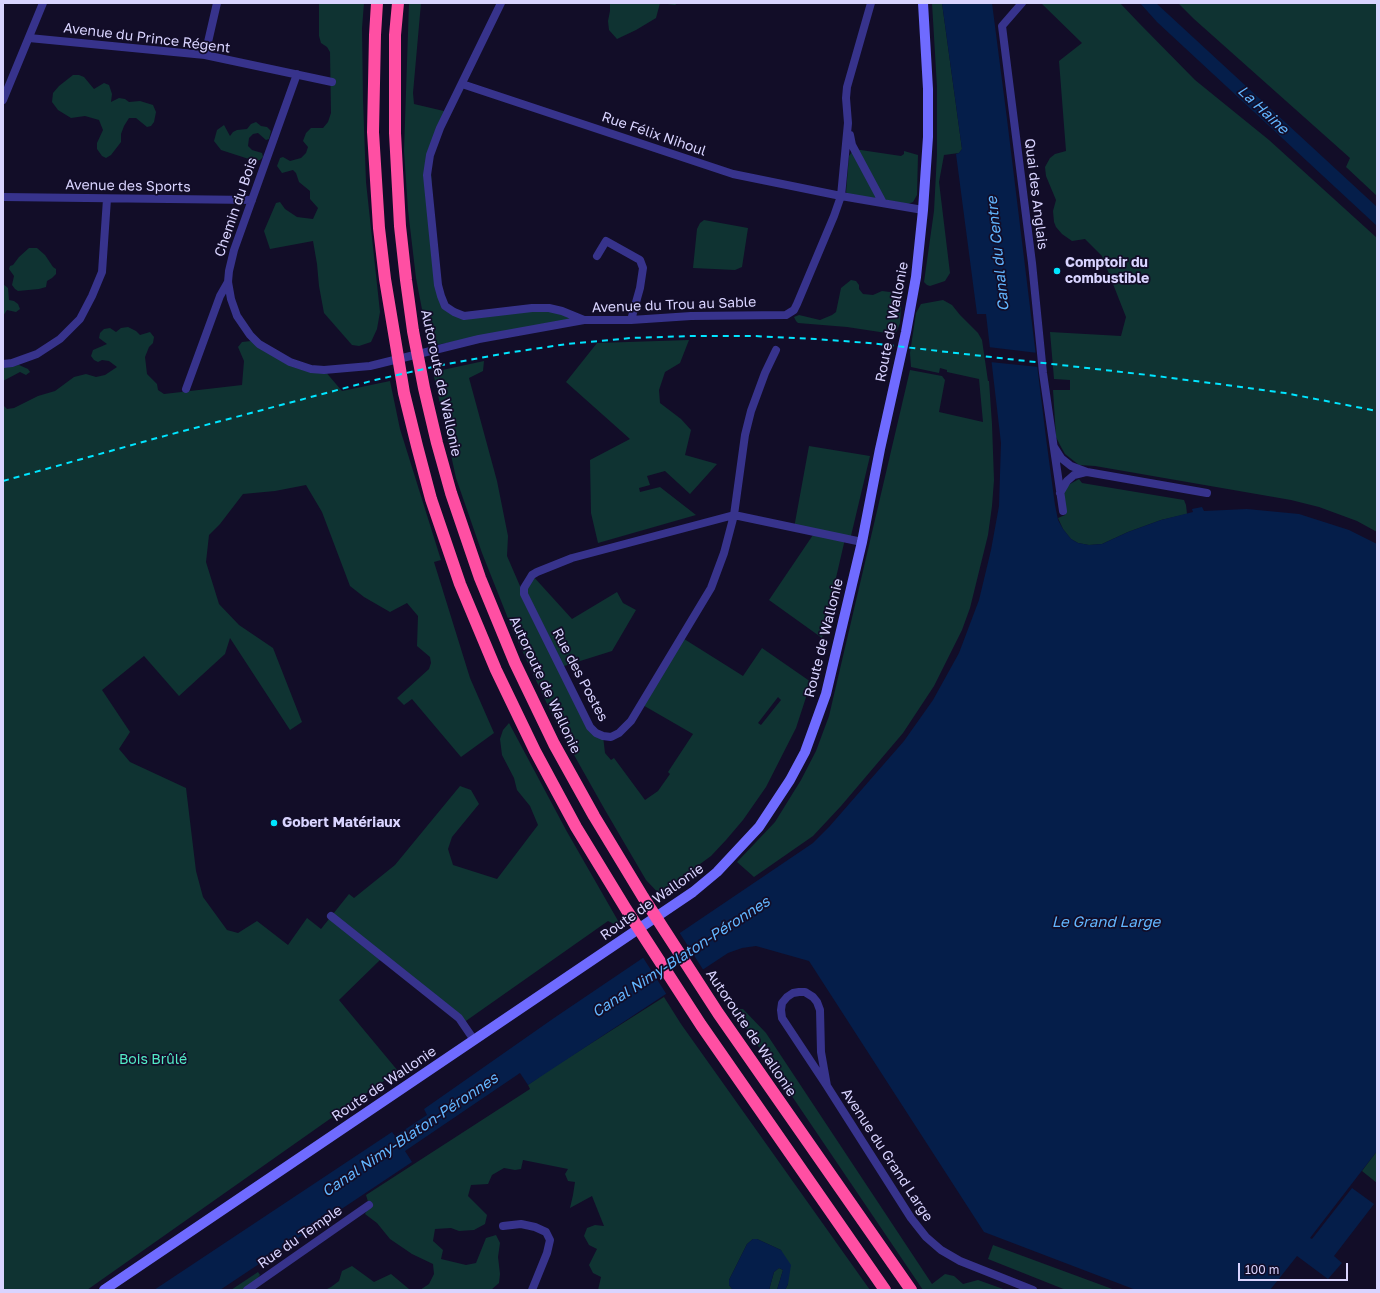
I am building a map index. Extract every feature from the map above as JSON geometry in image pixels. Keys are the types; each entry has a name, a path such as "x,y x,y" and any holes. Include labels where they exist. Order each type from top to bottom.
{"highway":[{"path":"378,3 375,35 373,132 379,228 393,335 404,393 431,499 460,584 496,670 534,751 576,827 626,909 701,1025 886,1290"},
{"name":"Autoroute de Wallonie","path":"398,3 395,36 395,133 400,226 413,331 424,388 437,442 451,493 480,578 515,662 554,744 594,816 643,897 718,1013 911,1290"}],"main road":[{"name":"Route de Wallonie","path":"104,1290 693,892 717,872 759,827 790,780 805,752 826,694 862,542 916,277 923,210 928,138 928,89 923,3"}],"street":[{"path":"3,100 43,3"},
{"path":"205,55 217,3"},
{"name":"Avenue du Trou au Sable","path":"501,3 434,143 430,155 427,175 438,285 446,306 454,312 464,316 532,308 549,308 562,311 584,320 631,320 691,316 786,315 794,310 841,196"},
{"path":"871,3 847,87 846,98 848,126 852,145 884,204"},
{"name":"Quai des Anglais","path":"1022,3 1002,26 1032,263 1043,372 1063,511"},
{"name":"Avenue du Prince Régent","path":"29,38 205,55 332,82"},
{"name":"Chemin du Bois","path":"297,74 234,250 229,271 228,282 230,299 237,316 250,335 259,344 290,362 311,369 324,370 370,366 479,339 584,320"},
{"name":"Rue Félix Nihoul","path":"462,84 733,174 841,196"},
{"path":"848,126 841,196 923,210"},
{"name":"Avenue des Sports","path":"3,198 252,200"},
{"path":"3,364 12,363 37,354 49,347 80,319 87,308 98,285 102,272 107,199"},
{"path":"596,256 606,240 640,260 644,268 631,320"},
{"path":"186,389 220,296 228,282"},
{"name":"Rue des Postes","path":"776,350 765,373 751,411 745,435 734,515 724,553 711,588 631,721 622,730 611,736 603,736 596,733 590,727 524,594 526,582 537,572 572,558 734,515 862,542"},
{"path":"1053,444 1061,458 1071,466 1087,472 1207,493"},
{"path":"1060,493 1066,481 1074,475 1087,472"},
{"path":"331,916 459,1018 474,1040"},
{"name":"Avenue du Grand Large","path":"826,1086 821,1052 820,1010 818,1002 813,996 805,992 793,993 782,1003 780,1010 782,1018 911,1218 926,1237 941,1250 960,1261 1033,1290"},
{"name":"Rue du Temple","path":"247,1290 369,1205"},
{"path":"503,1226 521,1224 535,1226 546,1232 550,1240 547,1253 532,1290"}],"green space":[{"path":"319,3 364,3 362,28 366,182 380,312 377,329 371,342 359,346 352,345 324,313 313,241 270,249 264,231 276,203 280,202 285,209 297,217 313,219 318,208 310,199 310,191 299,182 296,173 293,170 282,173 277,166 280,158 283,157 290,161 301,158 306,153 308,147 303,141 306,133 311,128 323,128 328,122 331,113 330,52 327,47 321,43 319,36"},
{"path":"409,3 421,3 413,93 414,104 448,112 430,155 436,252 445,306 464,316 549,308 584,320 429,346 416,278 408,210 404,151"},
{"path":"610,3 660,3 656,18 617,39 609,30 608,21"},
{"path":"660,3 678,3 675,5"},
{"path":"932,3 942,3 962,149 959,153 944,155 939,182 950,273 945,281 930,286 924,282 934,211 937,154 937,87"},
{"path":"1041,3 1120,3 1195,80 1269,140 1377,238 1377,532 1357,521 1319,507 1291,500 1095,466 1079,465 1065,454 1056,437 1053,390 1070,390 1070,380 1054,379 1050,332 1121,336 1126,317 1102,256 1085,239 1072,241 1062,234 1054,222 1053,211 1056,200 1046,176 1045,167 1050,158 1055,154 1066,151 1059,61 1082,43"},
{"path":"1178,3 1377,3 1377,196 1346,167 1350,158"},
{"path":"73,75 84,77 94,89 104,83 109,85 112,94 111,102 119,98 125,99 129,102 140,101 153,105 156,112 154,122 151,126 147,127 136,118 129,118 121,134 121,142 111,155 106,158 102,156 97,149 97,143 103,130 99,120 85,116 71,118 58,110 52,102 53,93"},
{"path":"256,122 261,126 267,127 271,131 269,139 266,140 258,133 253,134 249,138 248,146 252,150 262,153 263,157 260,160 255,161 221,150 214,141 217,130 224,125 230,136 233,132 247,129 251,124"},
{"path":"854,149 901,156 904,154 904,151 918,155 917,195 913,202 908,204 848,194 846,192 849,156"},
{"path":"704,220 748,228 742,267 735,270 693,268 697,229 700,223"},
{"path":"29,248 37,248 45,255 56,269 56,274 47,281 46,287 18,291 12,285 14,276 9,269 10,266 13,265"},
{"path":"851,280 856,281 863,294 873,295 882,291 898,293 901,306 900,323 897,331 893,334 847,327 798,323 796,321 794,317 799,315 820,320 832,315 836,312 841,288"},
{"path":"3,284 8,288 9,300 18,304 20,309 16,312 7,310 3,316"},
{"path":"943,300 952,305 978,333 982,340 989,381 994,480 992,506 988,535 970,608 962,630 934,686 903,733 841,806 813,836 754,877 737,862 775,822 801,780 816,751 829,716 910,370 942,376 945,380 939,412 983,422 979,379 947,372 947,370 940,368 939,373 911,367 910,353 916,313 921,304"},
{"name":"Bois Brûlé","path":"128,327 140,335 150,332 154,337 153,343 149,347 145,357 147,374 157,384 158,390 164,394 242,385 244,361 238,347 242,342 251,341 274,354 324,370 342,391 390,381 400,429 441,560 434,562 470,678 494,733 461,757 412,699 404,705 397,698 429,669 431,663 430,657 417,646 418,616 407,603 390,612 364,597 350,586 322,512 306,485 275,491 243,494 220,524 209,535 206,562 219,604 239,625 273,648 302,722 290,730 230,638 225,654 179,696 144,656 102,690 130,732 119,749 130,762 186,788 196,871 203,897 227,930 238,933 257,921 288,945 307,918 321,929 349,894 354,898 395,865 460,786 471,790 479,804 452,837 448,849 453,865 497,879 538,825 530,806 517,790 514,778 502,755 500,739 503,730 509,723 566,830 621,926 608,921 463,1023 381,956 380,960 339,1000 398,1071 87,1290 3,1290 3,405 7,409 14,408 38,396 55,391 74,377 86,374 96,377 105,375 117,367 109,361 102,360 98,362 91,356 93,350 107,344 99,338 100,333 104,329 110,328 116,332 121,328"},
{"path":"689,340 680,363 665,372 659,390 660,403 681,419 691,430 685,455 717,464 690,494 665,471 647,476 650,485 639,488 640,492 660,487 696,515 598,543 591,513 590,460 630,439 566,382 597,343"},
{"path":"484,361 483,371 469,378 497,481 508,536 507,556 523,593 532,575 572,619 617,592 623,603 636,610 612,651 561,667 590,727 603,736 605,753 611,760 614,758 645,800 658,791 670,774 668,772 693,734 641,704 681,637 743,676 762,648 811,682 796,728 766,787 743,820 726,840 711,856 670,886 665,893 664,899 646,880 605,810 556,723 513,631 482,553 456,478 433,372","holes":["778,697 781,700 761,725 758,723"]},
{"path":"19,365 28,369 30,372 26,375 20,372 3,381 3,367"},
{"path":"809,446 870,456 850,540 845,539 822,638 769,600 815,532 794,528"},
{"path":"1079,479 1082,483 1184,500 1187,514 1161,520 1128,532 1102,544 1089,545 1078,543 1071,539 1063,529 1058,518 1065,515 1060,493 1070,484"},
{"path":"664,997 681,1024 870,1290 785,1290 788,1284 781,1250 757,1239 753,1239 747,1244 729,1280 729,1285 733,1290 598,1290 601,1277 593,1273 589,1265 597,1249 589,1245 584,1236 587,1228 595,1225 604,1226 592,1196 570,1208 575,1182 568,1181 565,1174 568,1169 523,1160 521,1169 515,1170 504,1168 492,1175 488,1184 471,1185 468,1196 487,1215 485,1224 474,1230 459,1231 451,1228 435,1229 433,1241 443,1250 441,1259 466,1265 476,1263 486,1238 496,1235 500,1243 498,1257 500,1274 499,1283 491,1290 420,1290 429,1284 434,1274 433,1264 412,1254 390,1239 377,1223 365,1214 369,1205 366,1195 530,1089 528,1085 546,1072"},
{"path":"733,1009 743,1009 766,1033 932,1284 945,1274 954,1276 963,1284 978,1280 1006,1290 923,1290"},
{"path":"1377,1151 1377,1183 1362,1171"},
{"path":"993,1245 1115,1290 1066,1290 988,1259"},
{"path":"352,1266 374,1282 391,1274 409,1289 413,1290 325,1290 339,1281 342,1271"},
{"path":"779,1268 783,1270 777,1290 769,1290 774,1272"},
{"path":"258,1272 260,1275 255,1281 242,1290 231,1290"}],"water":[{"name":"Le Grand Large","path":"942,3 992,3 1055,505 1058,520 1071,539 1078,543 1089,545 1102,544 1128,532 1161,520 1193,512 1192,509 1202,507 1204,511 1247,509 1299,514 1349,530 1377,544 1377,1151 1310,1238 1312,1239 1352,1188 1374,1204 1334,1256 1342,1263 1328,1279 1297,1256 1270,1290 1136,1290 984,1232 809,961 756,946 742,948 728,953 528,1085 520,1073 405,1151 412,1162 220,1290 154,1290 392,1132 395,1136 427,1115 424,1109 554,1018 813,843 829,827 904,741 933,700 959,653 979,600 991,550 999,506 1001,443 986,314 977,314 956,154 962,149"},
{"name":"La Haine","path":"1140,3 1156,3 1377,207 1377,226 1157,22"},
{"path":"753,1239 757,1239 781,1250 791,1265 788,1284 785,1290 777,1290 783,1270 779,1268 774,1272 769,1290 733,1290 729,1285 729,1280 747,1244"}],"pier":[{"path":"988,347 1038,353 1039,367 990,362"},
{"path":"679,932 704,971 667,995 642,956"}],"railway":[{"path":"3,481 375,380 442,365 507,353 567,344 631,338 754,336 869,343 1234,386 1285,393 1377,411"}],"place":[{"name":"Comptoir du combustible","path":"1057,271"},
{"name":"Gobert Matériaux","path":"274,823"}],"water label":[{"name":"Canal du Centre","path":"998,254"},
{"name":"Canal Nimy-Blaton-Péronnes","path":"681,957"},
{"name":"Canal Nimy-Blaton-Péronnes","path":"410,1135"}]}
